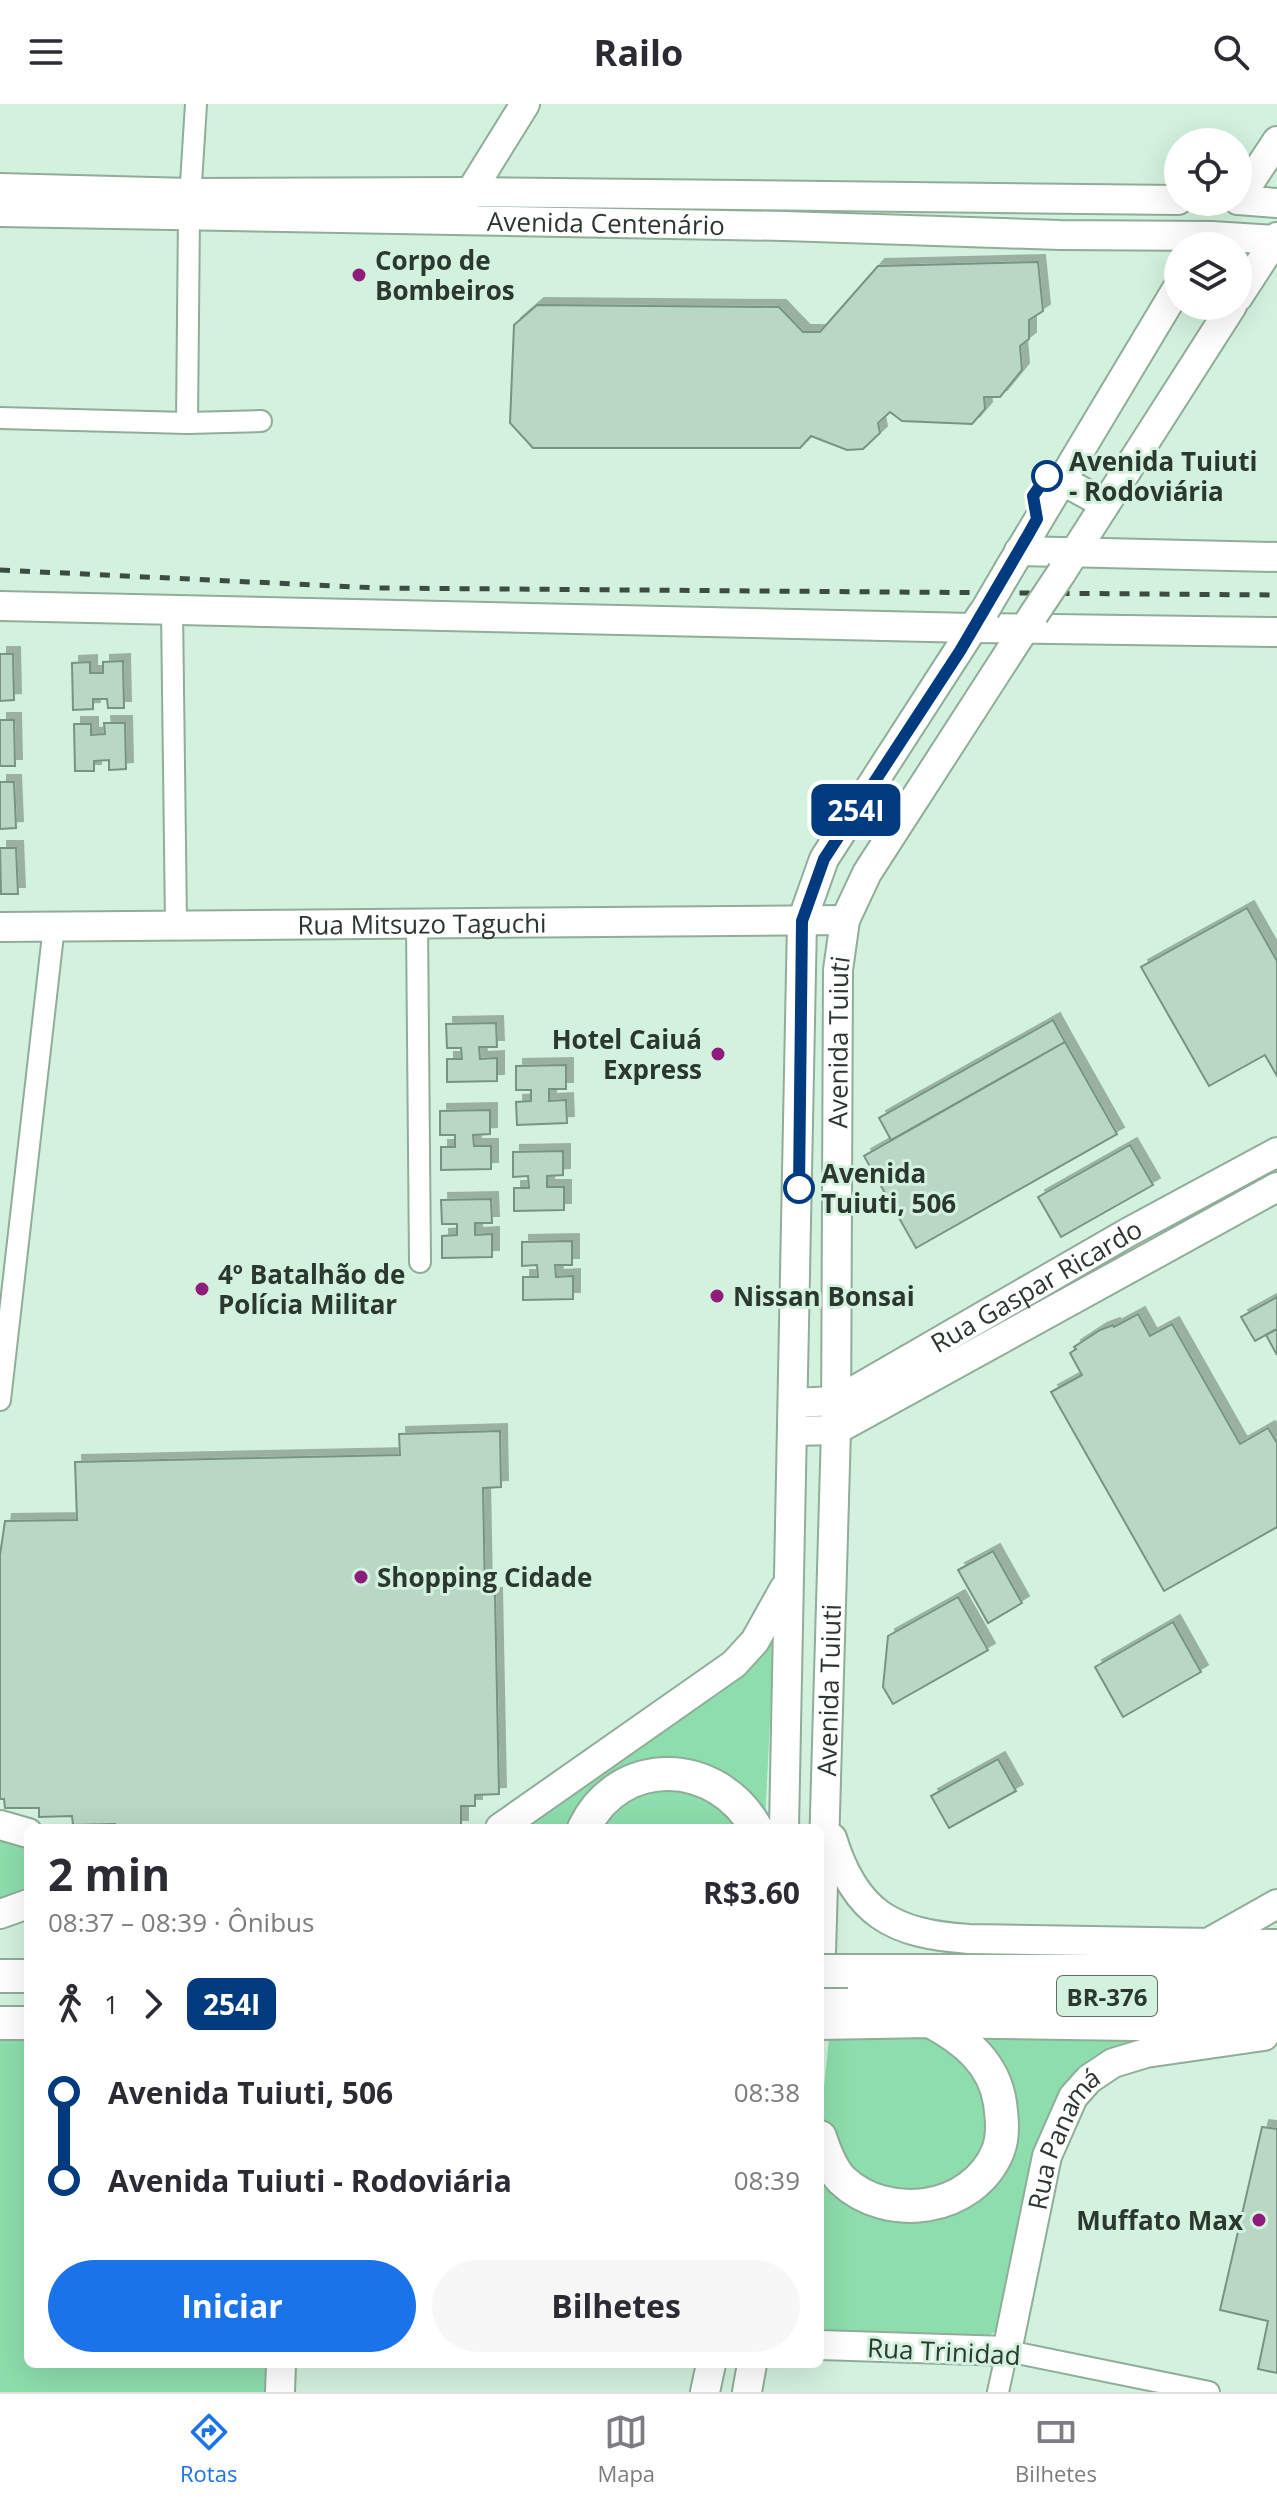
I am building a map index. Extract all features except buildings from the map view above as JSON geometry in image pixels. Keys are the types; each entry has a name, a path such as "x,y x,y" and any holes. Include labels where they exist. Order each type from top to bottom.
{"main road":[{"path":"452,222 525,104"},
{"path":"1252,179 1277,141"},
{"name":"Avenida Centenário","path":"0,188 452,222 784,226 1164,239"},
{"name":"Avenida Centenário","path":"0,212 470,192 1164,200"},
{"path":"1252,201 1277,203"},
{"name":"Avenida Centenário","path":"1252,240 1276,239"},
{"path":"1252,276 1276,239"},
{"name":"Avenida Tuiuti","path":"784,1824 802,921 824,859 979,619 1164,310"},
{"name":"Avenida Tuiuti","path":"832,1996 826,1817 836,1430 838,970 845,920 867,873 1223,320"},
{"path":"1061,480 1105,504"},
{"path":"1014,560 1067,563 1277,557"},
{"path":"0,606 979,619 1277,632"},
{"path":"894,754 933,770"},
{"name":"Rua Mitsuzo Taguchi","path":"0,927 845,920"},
{"name":"Rua Gaspar Ricardo","path":"793,1431 836,1430 895,1383 1127,1233 1277,1152"},
{"name":"Rua Gaspar Ricardo","path":"793,1403 836,1401 895,1383 1277,1187"},
{"path":"506,1824 734,1664 762,1630 788,1581"},
{"path":"586,1824 606,1796 627,1782 654,1773 679,1774 708,1782 729,1795 754,1824"},
{"path":"826,1817 839,1861 853,1889 882,1916 930,1936 1277,1944"},
{"path":"0,1825 24,1832"},
{"path":"1163,1969 1277,1904"},
{"path":"0,1914 24,1905"},
{"name":"BR-376","path":"832,1996 1163,1969 1277,1971"},
{"path":"0,1976 24,1976"},
{"path":"824,2148 841,2179 860,2193 902,2207 927,2206 953,2197 987,2169 998,2151 1003,2126 999,2094 983,2061 959,2037 929,2021 832,1996"},
{"name":"BR-376","path":"832,1996 1277,1997"},
{"path":"929,2021 1277,2026"},
{"path":"0,2023 24,2023"},
{"name":"Rua Panamá","path":"1007,2351 1047,2156 1073,2097 1089,2079 1113,2063 1135,2056 1277,2033"},
{"name":"Rua Trinidad","path":"824,2345 1007,2351"},
{"path":"280,2392 281,2368"},
{"path":"705,2392 710,2368"},
{"path":"747,2392 751,2368"}],"street":[{"path":"187,423 190,204 196,104"},
{"path":"0,418 187,423 261,421"},
{"path":"172,609 176,924"},
{"path":"417,923 420,1262"},
{"path":"0,1400 4,1324 54,926"},
{"name":"Rua Panamá","path":"998,2392 1007,2351"},
{"name":"Rua Trinidad","path":"1007,2351 1209,2392"}],"green space":[{"path":"774,1637 765,1824 699,1771 580,1808 570,1824 519,1824 752,1660"},
{"path":"647,1788 711,1793 742,1824 598,1824 615,1804"},
{"path":"0,1825 24,1832 24,1905 0,1914"},
{"path":"24,2025 24,2368 279,2368 279,2392 0,2392 0,2026"},
{"path":"830,2030 940,2038 971,2060 991,2125 982,2154 960,2179 938,2192 860,2187 826,2144 824,2087"},
{"path":"969,2031 1150,2038 1121,2048 1096,2062 1074,2080 1054,2104 999,2330 985,2337 824,2330 824,2171 881,2209 998,2168"}],"railway":[{"path":"0,570 378,588 1277,595"}],"bus line":[{"name":"254I","path":"799,1188 802,921 810,896 824,859 960,651 1028,535 1037,519 1033,496 1047,476"}],"place":[{"name":"Corpo de Bombeiros","path":"359,275"},
{"name":"Avenida Tuiuti - Rodoviária","path":"1047,476"},
{"name":"Hotel Caiuá Express","path":"718,1054"},
{"name":"Avenida Tuiuti, 506","path":"799,1188"},
{"name":"4º Batalhão de Polícia Militar","path":"202,1289"},
{"name":"Nissan Bonsai","path":"717,1296"},
{"name":"Shopping Cidade","path":"361,1577"},
{"name":"Muffato Max","path":"1259,2220"}]}
